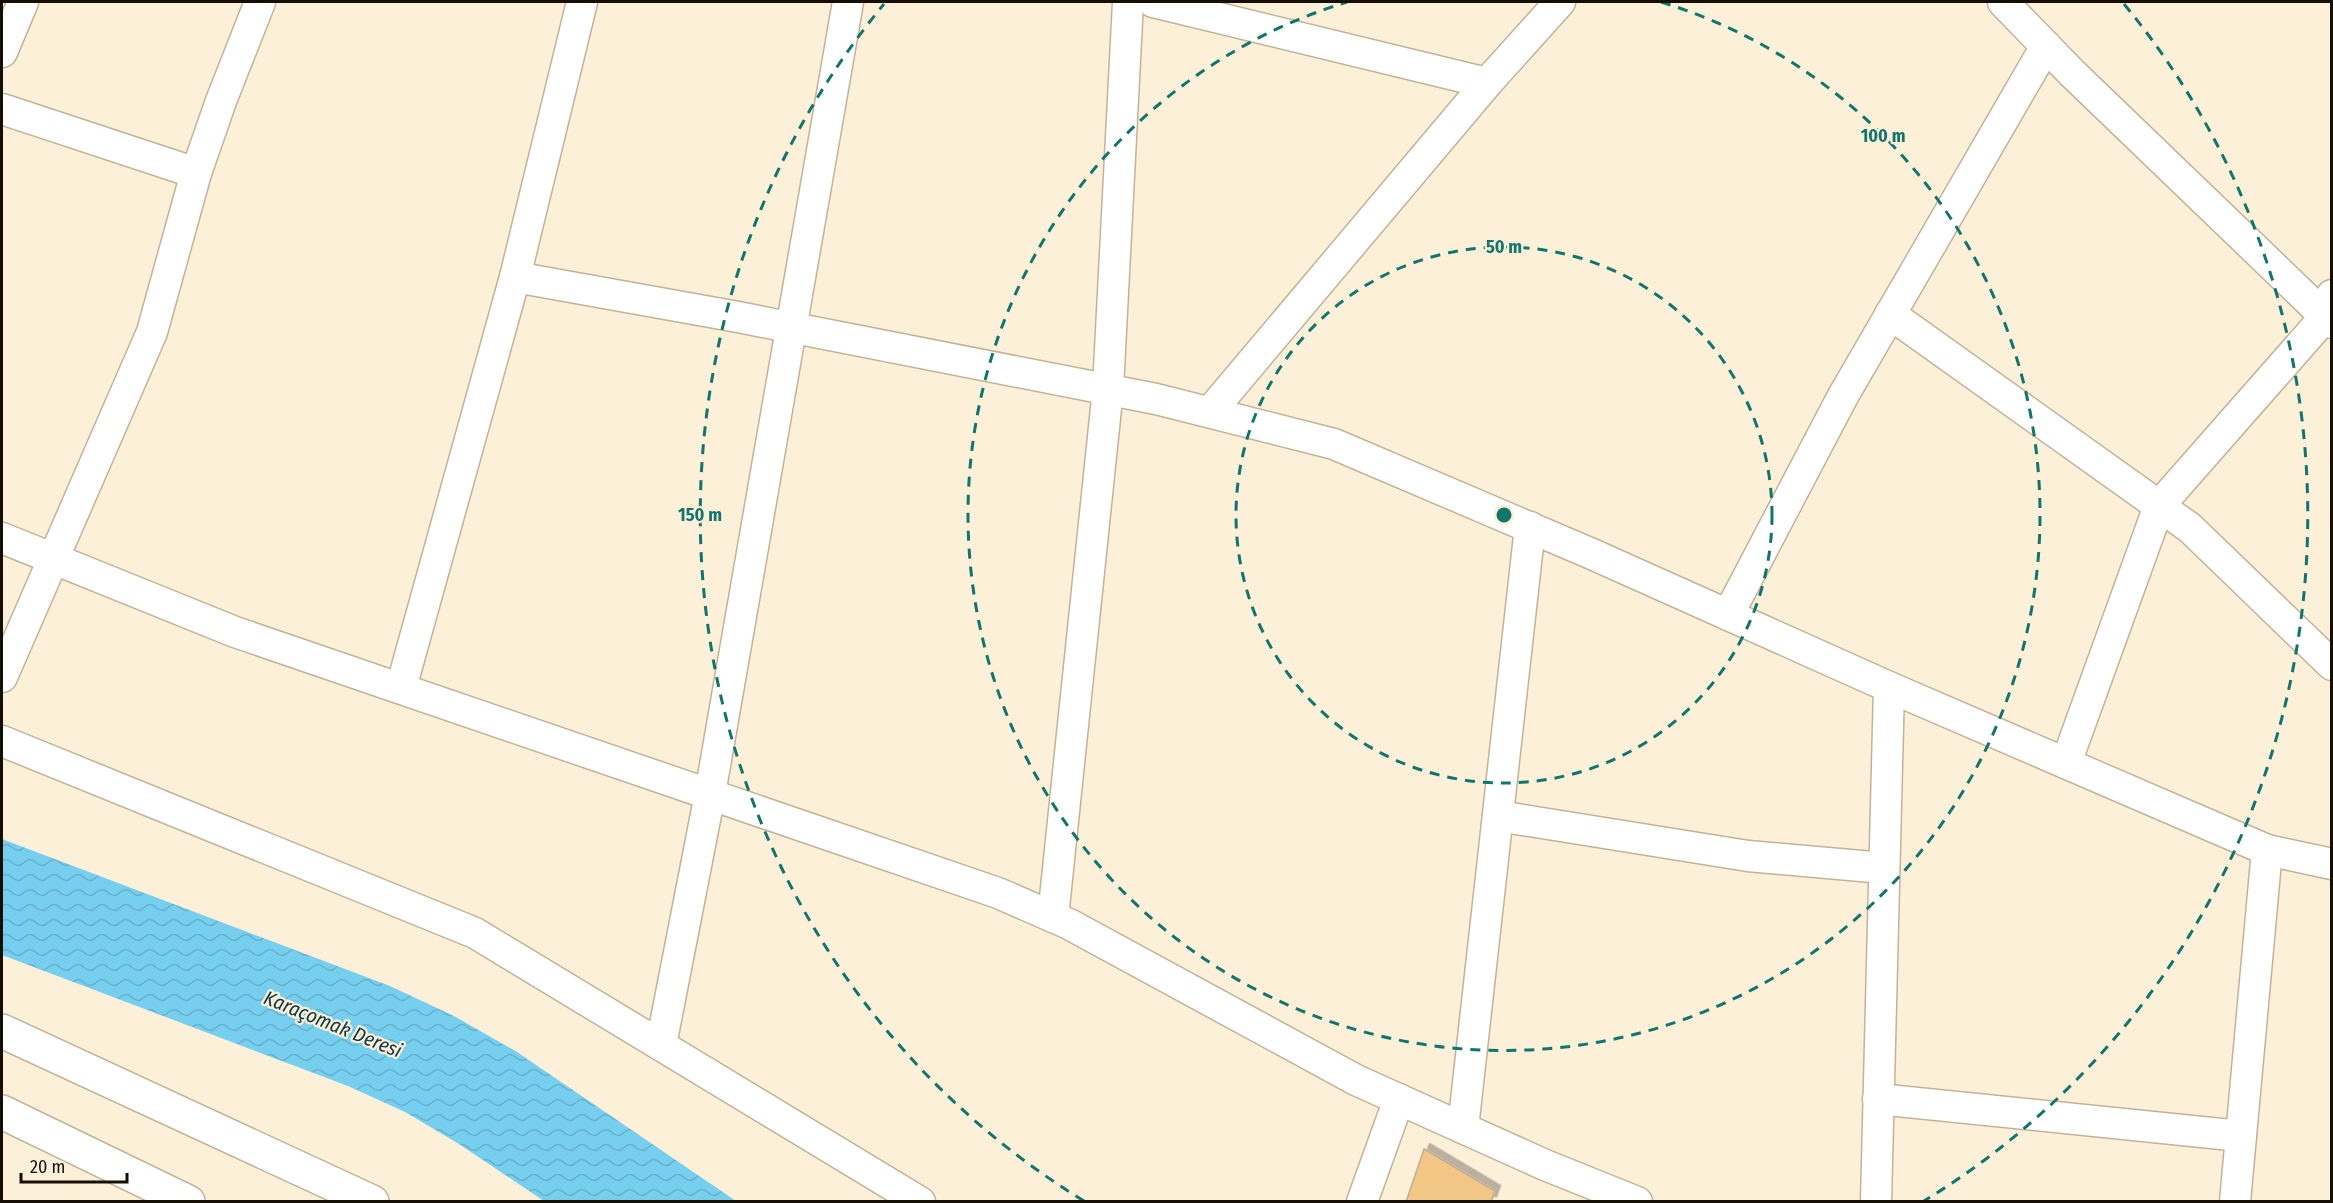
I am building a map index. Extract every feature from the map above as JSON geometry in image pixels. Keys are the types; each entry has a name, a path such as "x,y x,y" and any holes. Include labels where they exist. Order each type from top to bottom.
{"main road":[{"path":"2,1031 372,1202"},
{"path":"2,1112 188,1202"}],"street":[{"path":"2,52 22,2"},
{"path":"2,677 152,332 196,173 221,101 260,2"},
{"path":"401,688 514,277 582,2"},
{"path":"661,1045 710,794 848,2"},
{"path":"1053,917 1108,389 1128,2"},
{"path":"1153,2 1487,83"},
{"path":"1210,412 1487,83 1560,2"},
{"path":"2003,2 2046,46 2329,311 2159,506 2066,763"},
{"path":"1728,615 1843,396 2046,46"},
{"path":"2,109 196,173"},
{"path":"514,277 791,327 1108,389 1334,444 1530,527 1889,687 2267,850 2331,864"},
{"path":"1890,315 2190,528 2331,665"},
{"path":"1463,1128 1530,527"},
{"path":"2,538 235,632 998,893 1053,917 1356,1080 1545,1165 1637,1202"},
{"path":"1876,1202 1889,687"},
{"path":"2,741 475,933 920,1202"},
{"path":"1498,816 1748,856 1884,868"},
{"path":"2235,1202 2267,850"},
{"path":"1362,1202 1400,1099"},
{"path":"1878,1099 2241,1136"}],"water":[{"name":"Karaçomak Deresi","path":"2,839 390,986 454,1016 517,1052 736,1201 544,1201 459,1144 405,1112 348,1086 2,955"}],"building":[{"path":"1424,1149 1495,1191 1491,1202 1406,1202"}]}
